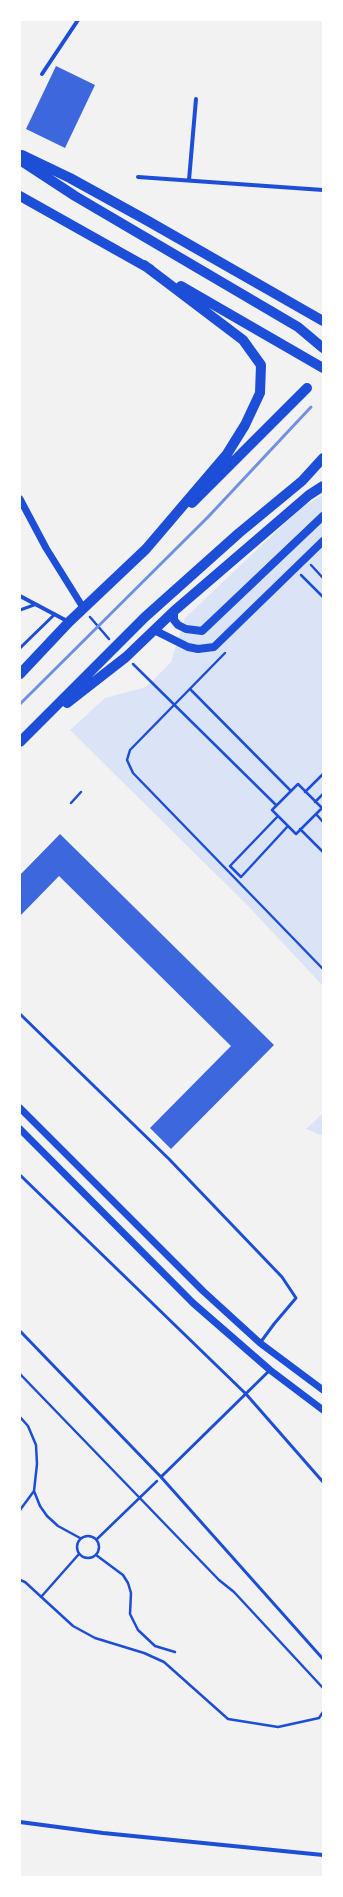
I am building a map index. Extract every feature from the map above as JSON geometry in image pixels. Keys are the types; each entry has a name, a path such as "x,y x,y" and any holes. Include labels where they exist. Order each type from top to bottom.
{"main road":[{"path":"20,155 83,185 323,321"},
{"path":"20,160 75,196 298,327 323,348"},
{"path":"20,196 144,265 323,368"},
{"path":"144,265 243,340 261,365 260,394 245,425 227,454 146,549"},
{"path":"291,302 323,329"},
{"path":"277,341 323,362"},
{"path":"20,674 69,622 146,549 307,388"},
{"path":"20,742 145,617 239,533 302,481 323,458"},
{"path":"33,729 126,657 174,611 309,495 323,486"},
{"path":"174,611 174,620 178,625 186,629 202,631 323,516"},
{"path":"154,630 188,647 198,649 214,647 323,541"}],"street":[{"path":"42,74 78,20"},
{"path":"189,180 196,99"},
{"path":"138,177 323,190"},
{"path":"20,499 46,548 84,608"},
{"path":"20,596 34,605 69,622"},
{"path":"20,1108 203,1291 260,1343 323,1390"},
{"path":"20,1129 192,1302 270,1370 323,1410"},
{"path":"20,1822 103,1833 323,1855"}],"lane":[{"path":"20,610 34,605"},
{"path":"20,648 55,614"},
{"path":"20,1014 169,1159 282,1277 296,1298 260,1343"},
{"path":"20,1175 246,1394 323,1482"},
{"path":"20,1331 161,1477 323,1659"},
{"path":"161,1477 270,1370"}],"path":[{"path":"296,580 314,561"},
{"path":"310,565 323,578"},
{"path":"301,575 323,597"},
{"path":"84,608 115,647"},
{"path":"228,650 130,750 126,760 132,773 323,969"},
{"path":"126,657 276,805"},
{"path":"190,689 291,791"},
{"path":"305,792 323,774"},
{"path":"298,784 322,808 296,834 272,810 291,791 298,784"},
{"path":"71,803 81,792"},
{"path":"315,802 323,794"},
{"path":"316,814 323,822"},
{"path":"278,816 230,866 241,877 288,826"},
{"path":"300,829 323,852"},
{"path":"20,1374 219,1580 234,1592 323,1688"},
{"path":"20,1417 28,1426 36,1445 37,1464 34,1491 40,1506 46,1516 58,1526 80,1538"},
{"path":"97,1539 161,1477"},
{"path":"20,1510 34,1491"},
{"path":"88,1535 97,1539 100,1547 96,1555 88,1558 80,1554 76,1546 80,1538 88,1535"},
{"path":"41,1597 80,1554"},
{"path":"96,1555 123,1575 128,1583 131,1593 130,1614 138,1630 155,1646 175,1652"},
{"path":"20,1580 73,1626 95,1638 144,1653 164,1662 228,1719 278,1727 319,1718 323,1712"}],"shaded area":[{"path":"323,495 323,986 248,906 70,730 105,698 146,687 171,662 185,618 302,507"},
{"path":"323,1113 323,1136 306,1129"}],"building":[{"path":"56,66 95,85 65,148 26,129"},
{"path":"60,834 274,1045 171,1149 150,1128 231,1046 59,876 20,916 20,875"}],"railway":[{"path":"20,704 208,517 311,407"}]}
